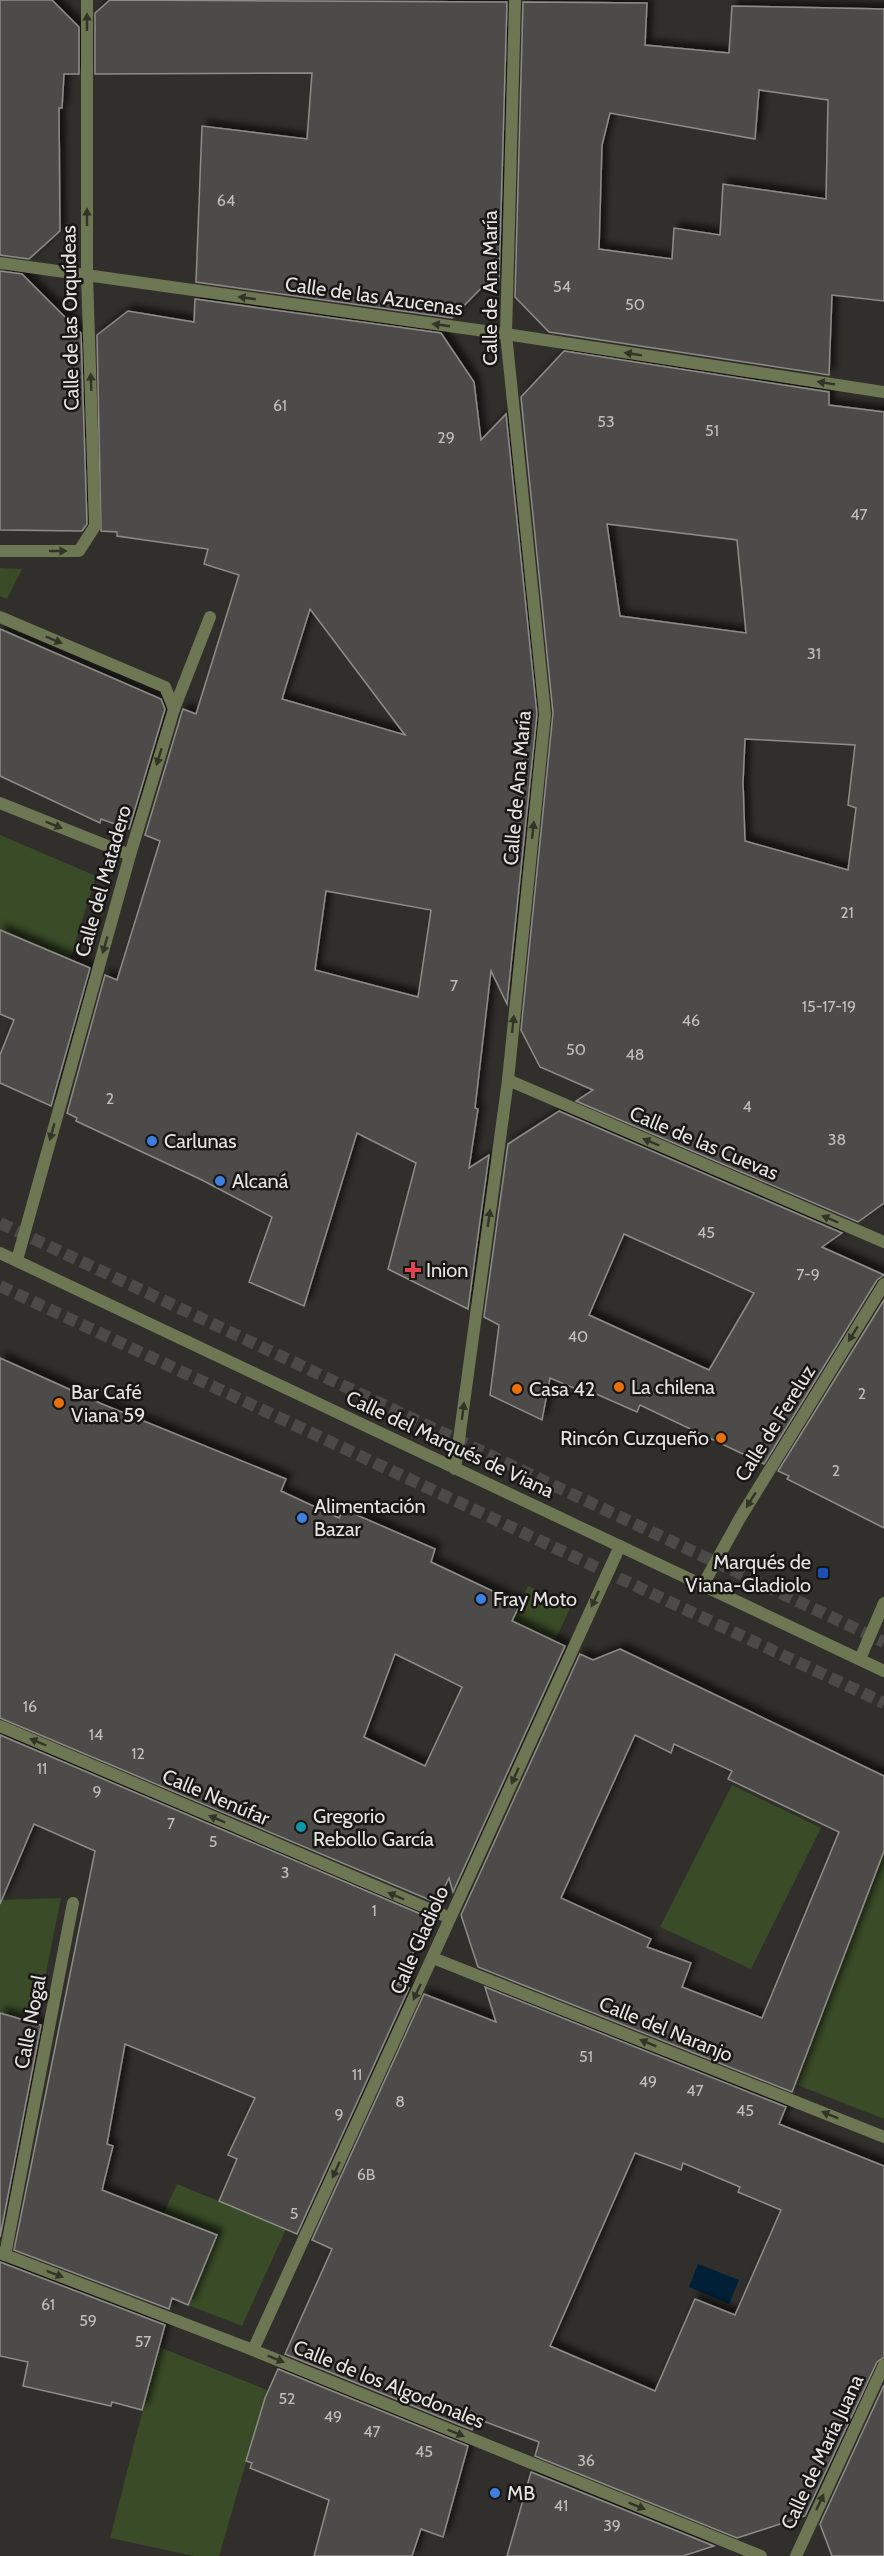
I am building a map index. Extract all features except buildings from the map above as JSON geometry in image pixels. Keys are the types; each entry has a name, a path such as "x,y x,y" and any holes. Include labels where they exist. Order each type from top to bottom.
{"street":[{"name":"Calle de las Orquídeas","path":"0,551 79,551 94,526 87,275 87,0"},
{"name":"Calle de Ana María","path":"455,1469 508,1080 545,714 506,334 515,0"},
{"name":"Calle de las Azucenas","path":"0,263 506,334 884,392"},
{"path":"0,617 165,687 174,709"},
{"name":"Calle del Matadero","path":"17,1260 130,855 174,709 210,617"},
{"path":"0,803 130,855"},
{"name":"Calle de las Cuevas","path":"508,1080 884,1242"},
{"name":"Calle del Marqués de Viana","path":"0,1253 884,1671"},
{"name":"Calle de Fereluz","path":"703,1585 740,1518 884,1284"},
{"name":"Calle Gladiolo","path":"254,2350 620,1546"},
{"path":"860,1659 884,1603"},
{"name":"Calle Nenúfar","path":"0,1726 450,1918"},
{"name":"Calle Nogal","path":"3,2254 73,1903"},
{"name":"Calle del Naranjo","path":"433,1958 884,2137"},
{"name":"Calle de los Algodonales","path":"3,2254 254,2350 761,2556"},
{"name":"Calle de María Juana","path":"796,2556 884,2365"}],"green space":[{"path":"0,568 22,569 7,599 0,596"},
{"path":"0,835 96,876 70,959 0,930"},
{"path":"528,1586 571,1606 555,1641 512,1621"},
{"path":"732,1785 821,1828 751,1969 660,1927"},
{"path":"884,1850 884,2119 795,2084"},
{"path":"61,1898 36,2023 0,2013 0,1900"},
{"path":"177,2184 286,2229 242,2326 188,2305 158,2226"},
{"path":"159,2347 267,2390 219,2556 194,2556 110,2538"}],"water":[{"path":"698,2264 739,2280 729,2304 689,2287"}],"tunnel":[{"path":"0,1223 884,1642"},
{"path":"0,1286 884,1703"}],"place":[{"name":"Carlunas","path":"152,1141"},
{"name":"Alcaná","path":"220,1181"},
{"name":"Inion","path":"413,1270"},
{"name":"La chilena","path":"619,1387"},
{"name":"Casa 42","path":"517,1389"},
{"name":"Bar Café Viana 59","path":"59,1403"},
{"name":"Rincón Cuzqueño","path":"721,1438"},
{"name":"Alimentación Bazar","path":"302,1518"},
{"name":"Marqués de Viana-Gladiolo","path":"823,1573"},
{"name":"Fray Moto","path":"481,1599"},
{"name":"Gregorio Rebollo García","path":"301,1827"},
{"name":"MB","path":"495,2493"}]}
